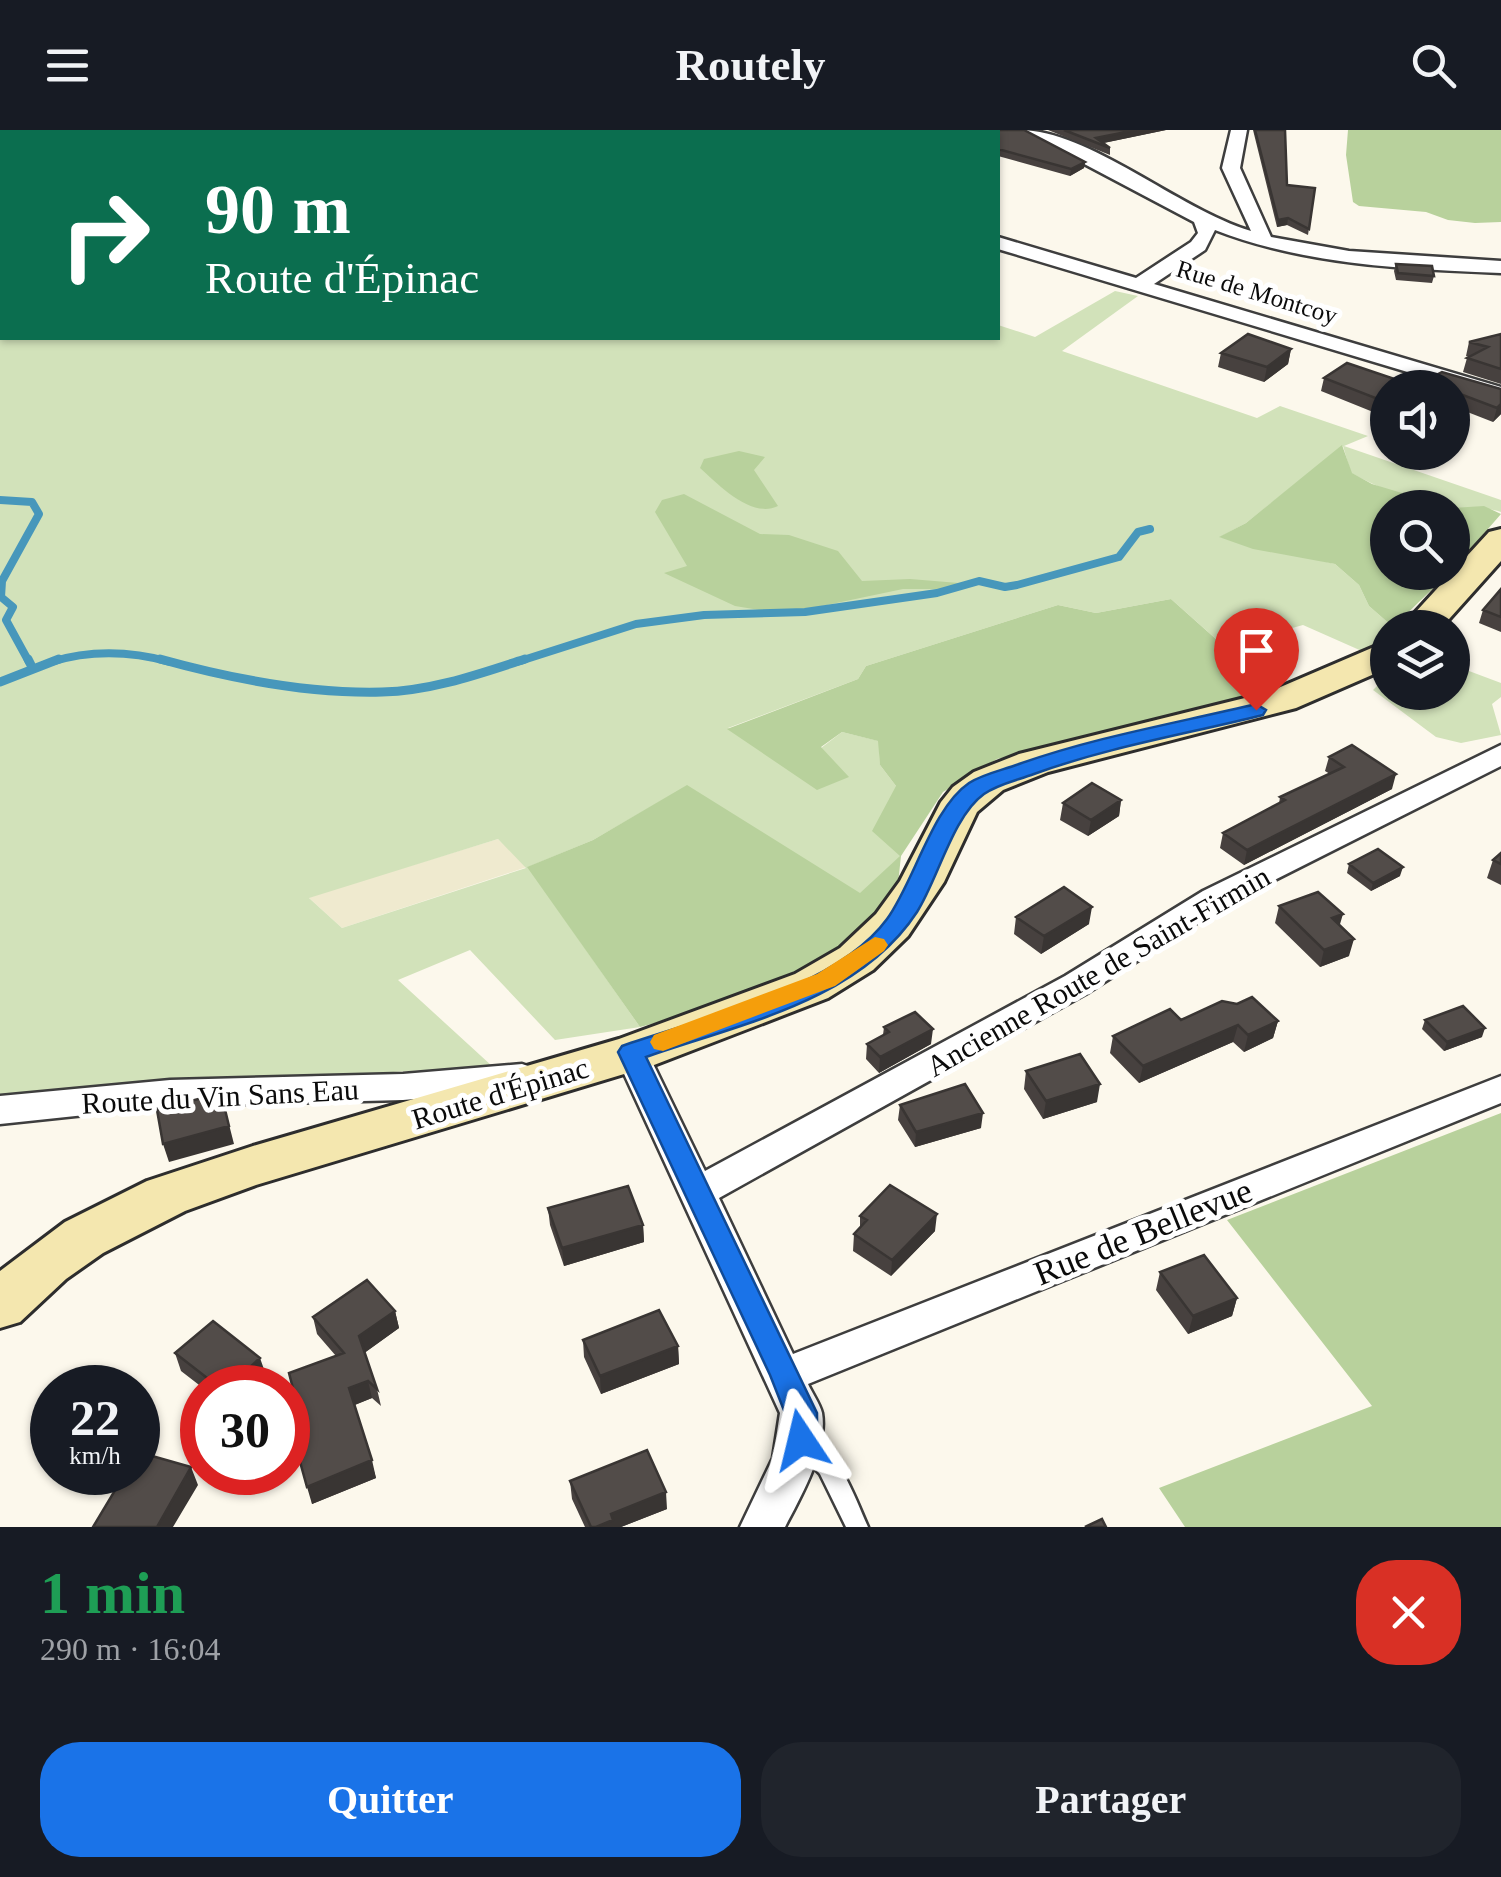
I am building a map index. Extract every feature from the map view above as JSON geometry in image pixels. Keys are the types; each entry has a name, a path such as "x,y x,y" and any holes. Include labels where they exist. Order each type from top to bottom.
{"main road":[{"path":"1439,610 1501,539"},
{"name":"Route d'Épinac","path":"0,1305 50,1261 122,1218 198,1184 631,1052 786,998 826,980 864,956 892,930 909,905 961,802 979,786 1064,756 1296,698 1370,661"}],"street":[{"path":"1028,130 1077,150 1202,219 1264,243 1317,253 1501,267"},
{"path":"1240,130 1232,159 1233,178 1257,220 1264,243"},
{"path":"1139,285 1205,239 1202,219"},
{"name":"Rue de Montcoy","path":"1000,243 1501,394"},
{"name":"Ancienne Route de Saint-Firmin","path":"698,1192 1077,984 1214,898 1452,783 1501,754"},
{"path":"631,1052 801,1413 801,1440 788,1481 762,1527"},
{"name":"Route du Vin Sans Eau","path":"0,1110 170,1093 403,1088 560,1074"},
{"name":"Rue de Bellevue","path":"786,1375 1501,1089"}],"lane":[{"path":"801,1440 828,1466 857,1527"}],"shaded area":[{"path":"498,839 527,867 342,928 308,897"}],"green space":[{"path":"1348,130 1501,130 1501,222 1448,220 1426,212 1359,206 1353,202 1346,155"},
{"path":"1115,291 1138,296 1062,351 1257,418 1280,406 1368,436 1344,446 1370,455 1370,470 1414,470 1501,500 1501,512 1470,508 1470,490 1388,490 1351,473 1343,446 1246,523 1220,537 1335,564 1359,585 1374,610 1370,610 1370,647 1364,652 1303,625 1225,647 1171,599 1096,613 1058,605 866,666 858,679 728,728 761,751 848,777 821,748 842,732 879,741 880,765 896,786 901,856 860,894 687,786 593,840 528,867 640,1027 555,1040 470,950 398,980 492,1066 0,1096 0,340 1000,340 1000,326 1035,337","holes":["498,839 526,868 342,928 309,898"]},
{"path":"1342,445 1352,473 1392,490 1370,490 1370,590 1431,590 1411,610 1374,610 1359,585 1335,564 1253,549 1219,537 1246,523"},
{"path":"739,451 765,457 754,470 778,506 768,509 746,504 700,468 704,459"},
{"path":"684,494 760,534 789,535 838,551 862,581 959,583 951,589 903,589 784,614 735,606 664,573 687,566 655,512 662,500"},
{"path":"1484,506 1501,514 1470,550 1470,507"},
{"path":"1171,599 1273,690 1224,706 997,759 943,792 901,856 898,884 873,926 813,970 716,1007 640,1027 527,867 593,840 687,785 860,893 900,856 872,831 896,786 880,765 878,741 842,732 821,747 849,777 817,790 727,729 858,679 866,666 1058,605 1096,613"},
{"path":"1470,671 1501,683 1501,697 1492,704 1501,735 1461,743 1436,737 1400,710 1470,710"},
{"path":"1501,1113 1501,1527 1185,1527 1159,1488 1372,1406 1227,1220"}],"building":[{"path":"1000,130 1024,130 1085,162 1071,169 1000,150"},
{"path":"1064,130 1136,130 1096,138 1110,148"},
{"path":"1255,130 1285,130 1287,185 1315,188 1309,229 1288,218 1278,220"},
{"path":"1396,264 1432,266 1434,276 1398,273"},
{"path":"1248,334 1291,349 1267,367 1221,353"},
{"path":"1501,334 1501,369 1467,358 1488,347 1469,342"},
{"path":"1347,363 1370,371 1370,396 1324,378"},
{"path":"1470,380 1501,389 1501,404 1497,408 1470,398"},
{"path":"1501,589 1501,617 1483,610"},
{"path":"1352,745 1396,774 1247,850 1223,833 1285,800 1280,797 1344,767 1329,757"},
{"path":"1092,783 1121,800 1091,820 1063,803"},
{"path":"1378,849 1403,867 1373,883 1349,864"},
{"path":"1064,887 1092,907 1044,936 1016,917"},
{"path":"1318,892 1343,914 1332,918 1354,939 1324,950 1279,906"},
{"path":"1252,997 1278,1021 1248,1035 1238,1025 1143,1066 1113,1036 1170,1009 1181,1020 1222,1001 1237,1004"},
{"path":"1463,1006 1485,1028 1447,1042 1425,1020"},
{"path":"915,1012 933,1029 880,1057 867,1044 889,1032 884,1027"},
{"path":"1080,1054 1100,1084 1046,1101 1026,1071"},
{"path":"965,1084 983,1113 916,1132 900,1105"},
{"path":"221,1093 229,1126 163,1144 157,1110"},
{"path":"890,1185 937,1214 892,1260 854,1234 867,1220 860,1216"},
{"path":"628,1186 643,1225 562,1248 548,1208"},
{"path":"1204,1255 1237,1298 1193,1316 1160,1272"},
{"path":"367,1280 395,1311 359,1336 377,1389 368,1381 349,1388 372,1460 310,1486 310,1365 344,1353 313,1317"},
{"path":"659,1310 678,1346 600,1376 583,1340"},
{"path":"213,1321 260,1358 252,1365 190,1365 175,1353"},
{"path":"647,1450 666,1492 611,1514 613,1520 591,1527 570,1481"},
{"path":"160,1458 180,1464 180,1486 157,1527 93,1527 112,1495 160,1495"},
{"path":"1102,1519 1106,1527 1085,1527"}],"waterway":[{"path":"0,500 32,502 39,514 2,581 1,597 13,607 6,620 29,662"},
{"path":"517,662 636,624 704,615 805,612 937,593 979,581 1005,587 1017,585 1119,557 1138,532 1150,529"},
{"path":"52,662 110,653 170,662"},
{"path":"28,659 32,667"},
{"path":"52,662 59,659"},
{"path":"160,659 270,684 382,692 437,685 525,659"},
{"path":"0,682 52,662"}],"slow traffic":[{"path":"663,1042 826,980 875,945"}],"route":[{"path":"801,1440 801,1413 786,1375 631,1052 786,998 826,980 864,956 892,930 909,905 961,802 979,786 1064,756 1256,710"}]}
